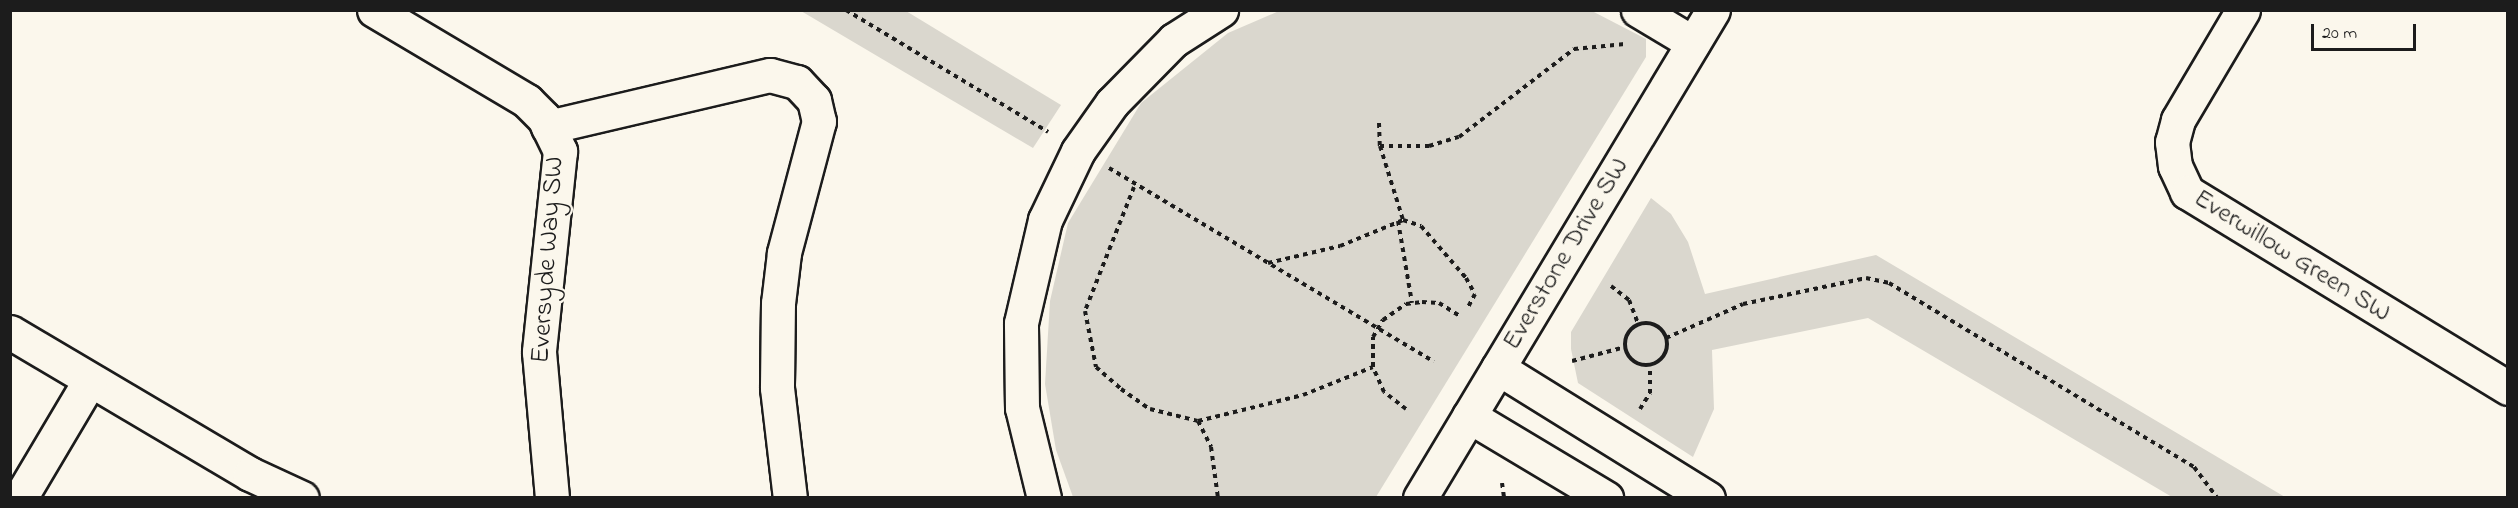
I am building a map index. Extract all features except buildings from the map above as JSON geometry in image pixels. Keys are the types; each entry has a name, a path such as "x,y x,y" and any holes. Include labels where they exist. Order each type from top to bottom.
{"street":[{"name":"Eversyde Way SW","path":"374,10 527,101 548,126 561,165 546,253 539,352 552,498"},
{"path":"1044,498 1022,408 1021,323 1045,220 1078,151 1144,67 1221,10"},
{"name":"Everstone Drive SW","path":"1420,498 1713,10"},
{"name":"Everwillow Green SW","path":"2243,10 2178,120 2172,142 2175,166 2187,192 2508,388"},
{"path":"1637,26 1693,43"},
{"path":"548,126 770,75 797,81 814,100 819,121 784,253 778,303 777,388 790,498"},
{"path":"10,332 258,478 302,498"},
{"path":"1498,368 1708,498"},
{"path":"20,498 90,380"},
{"path":"1469,416 1606,498"}],"path":[{"path":"846,10 1134,187 1268,263 1434,362"},
{"path":"1380,146 1429,146 1459,137 1574,49 1637,26"},
{"path":"1379,123 1380,146 1401,220 1412,303"},
{"path":"1134,187 1085,311 1088,341 1096,368 1120,389 1150,409 1198,421 1303,395 1373,367"},
{"path":"1268,263 1340,246 1401,220 1421,226 1466,278 1475,294 1468,307"},
{"path":"1666,338 1743,304 1866,278 1889,283 2194,467 2217,498"},
{"path":"1611,285 1629,300 1638,324"},
{"path":"1406,409 1384,392 1373,367 1370,352 1378,329 1412,303 1439,303 1461,317"},
{"path":"1652,323 1666,338 1662,358 1650,364 1637,363 1625,347 1628,333 1638,324 1652,323"},
{"path":"1572,361 1625,347"},
{"path":"1640,409 1650,393 1650,364"},
{"path":"1198,421 1211,447 1218,498"},
{"path":"1502,483 1503,498"}],"shaded area":[{"path":"801,11 906,11 1061,105 1033,148"},
{"path":"1279,11 1592,11 1646,39 1646,57 1376,497 1073,497 1056,450 1045,384 1050,301 1068,223 1141,103 1228,33"},
{"path":"1651,198 1671,214 1688,242 1705,294 1876,255 2285,497 2172,497 1868,318 1712,350 1714,409 1693,457 1578,383 1571,349 1571,332"}]}
